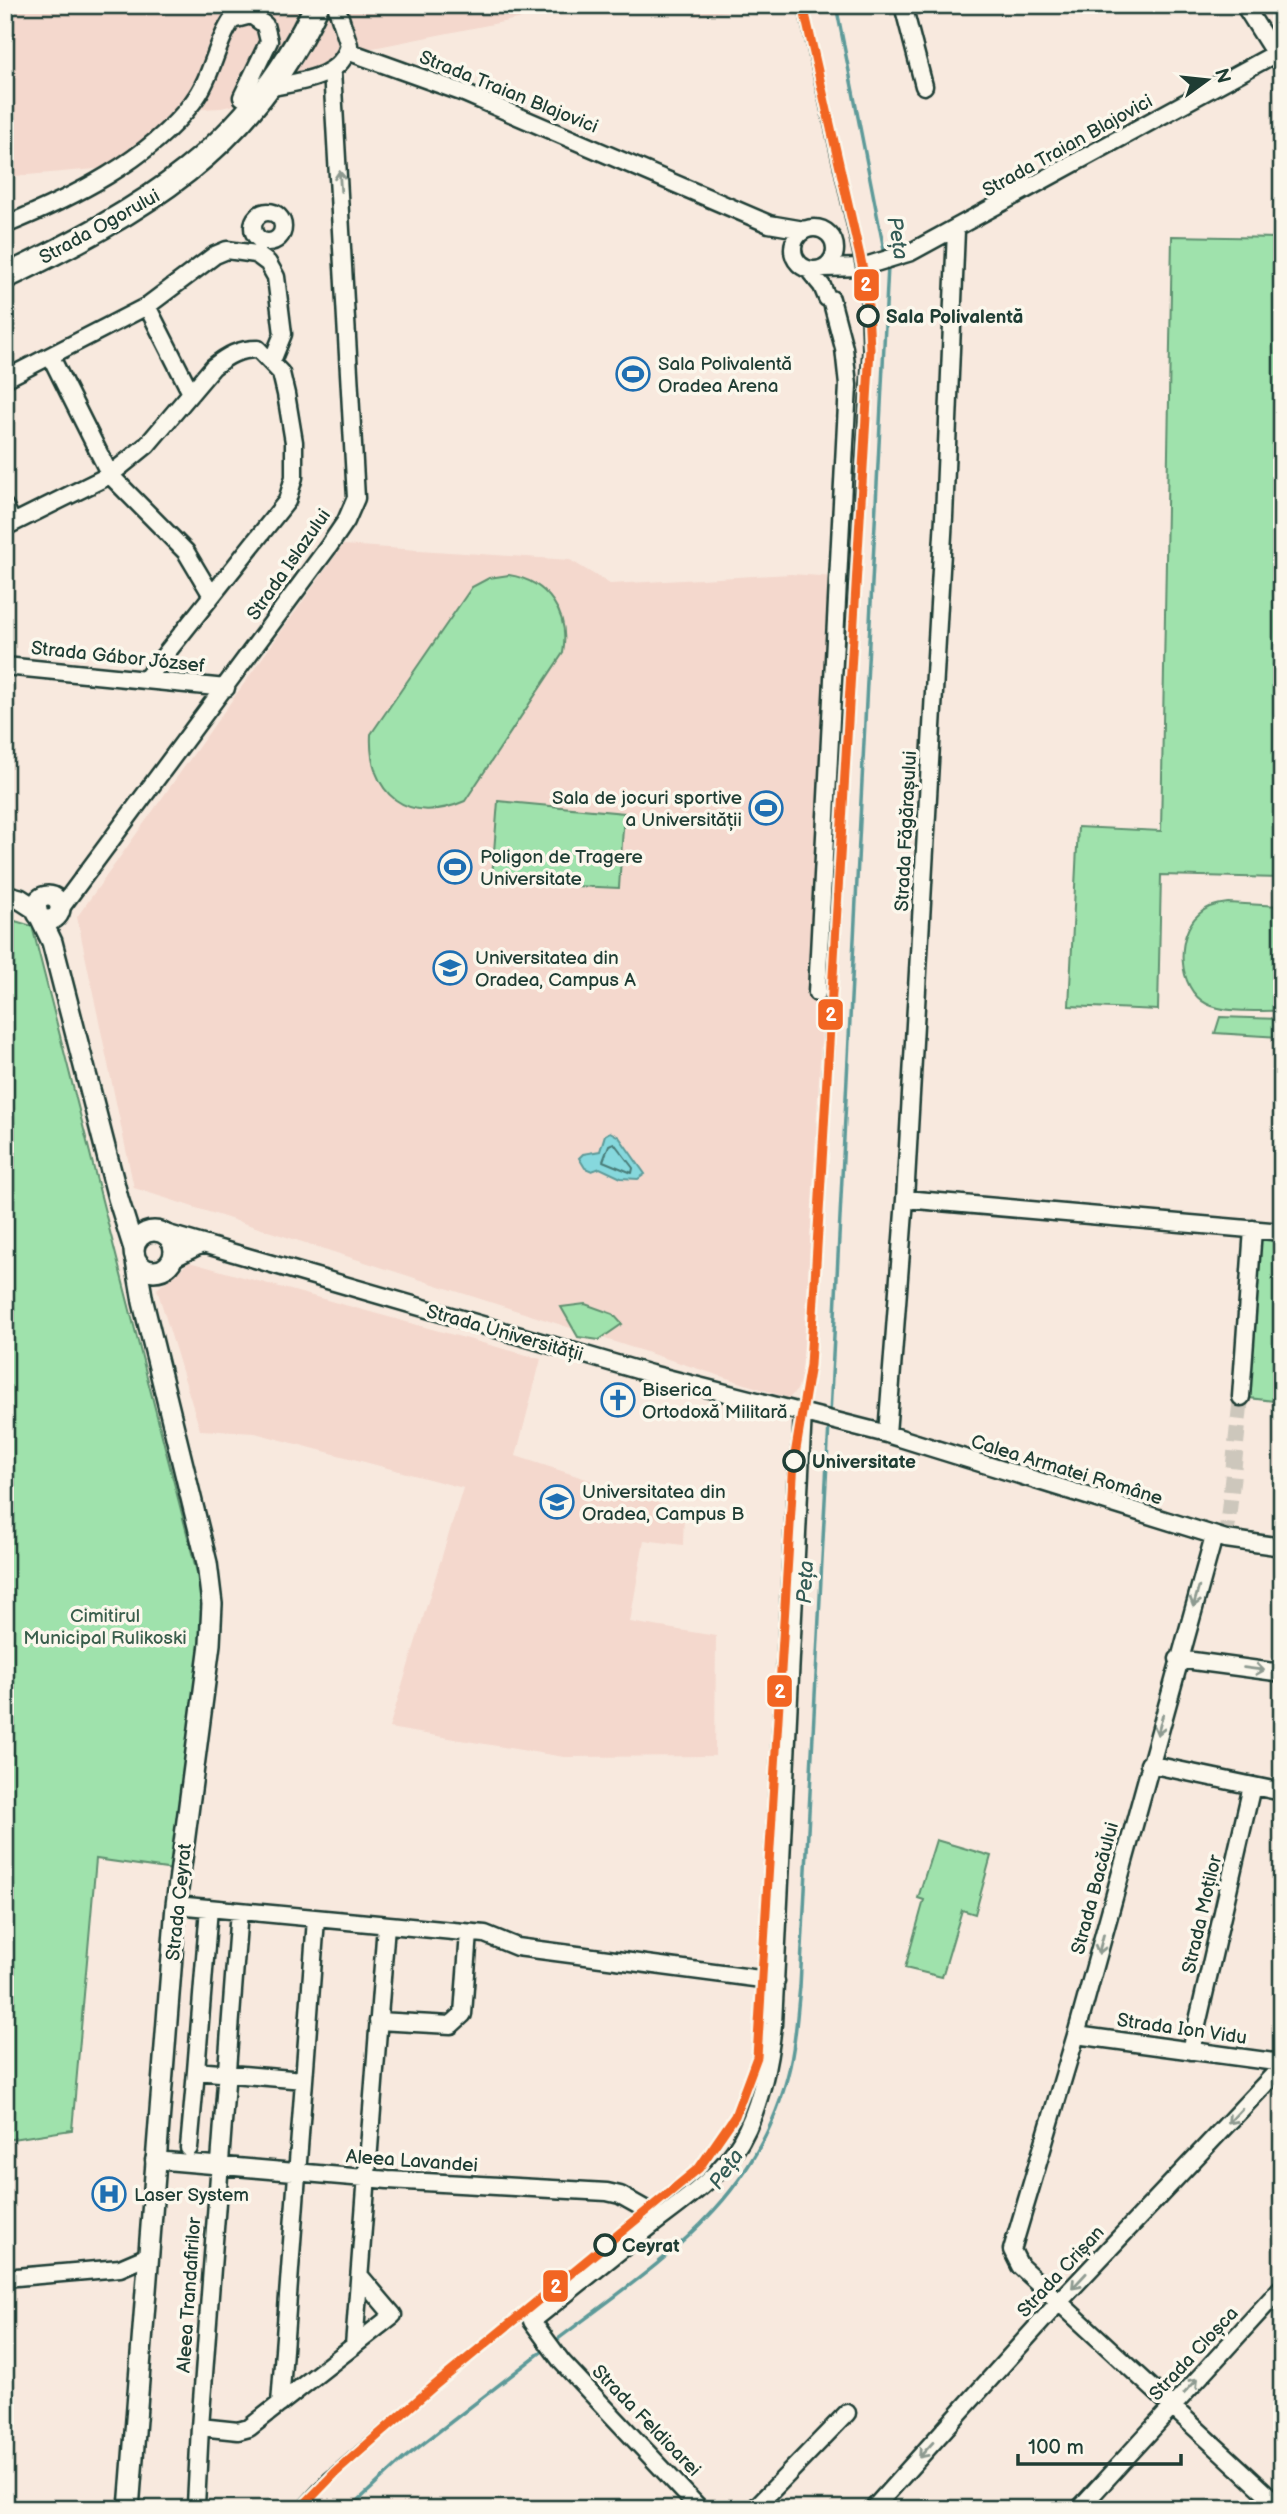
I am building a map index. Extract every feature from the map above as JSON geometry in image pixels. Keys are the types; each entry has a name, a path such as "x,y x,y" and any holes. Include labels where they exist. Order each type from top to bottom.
{"highway":[{"name":"Strada Ogorului","path":"5,261 96,217 138,192 215,127 242,97 278,47 301,5"},
{"name":"Strada Ogorului","path":"5,277 102,229 174,184 217,145 268,88 299,41 317,5"}],"main road":[{"path":"12,897 51,906 52,942 135,1255 151,1272 169,1264"},
{"name":"Strada Universității","path":"118,1198 159,1232"},
{"path":"135,1255 140,1236 159,1232 174,1244 169,1264 143,1303"},
{"name":"Strada Ceyrat","path":"129,2509 176,1905 208,1658 212,1604 207,1563 143,1303 135,1255"}],"street":[{"path":"268,88 332,70 347,51 348,38 336,5"},
{"path":"903,5 924,86"},
{"path":"1244,5 1279,56"},
{"path":"5,225 98,180 162,134 193,103 203,88 223,36 232,20 240,15 259,18 268,34 263,56 242,97"},
{"name":"Strada Traian Blajovici","path":"347,51 464,93 769,224 804,230"},
{"name":"Strada Traian Blajovici","path":"826,263 868,264 911,252 1279,56"},
{"name":"Strada Islazului","path":"51,906 226,688 346,521 356,498 332,70"},
{"name":"Strada Traian Blajovici","path":"769,224 794,254"},
{"path":"826,263 799,263 794,254 795,240 804,230 817,228 827,231 826,263 822,286 827,298 831,299"},
{"name":"Strada Făgărașului","path":"887,1434 905,1199 944,517 956,230"},
{"path":"5,379 147,306 215,255 227,250 259,247 276,277 283,334 272,361"},
{"path":"817,993 848,385 844,348 831,299 826,263"},
{"path":"147,306 191,393"},
{"path":"5,507 9,525 110,475 147,444 213,367 226,356 243,349 258,349 272,361 281,373 294,442 294,477 287,501 145,680"},
{"path":"51,357 110,475 186,552 211,594"},
{"name":"Strada Gábor József","path":"5,666 226,688"},
{"path":"905,1199 1282,1232"},
{"path":"1241,1397 1253,1229"},
{"name":"Strada Universității","path":"159,1232 651,1374 842,1422"},
{"path":"169,1264 202,1244"},
{"path":"662,2218 727,2161 741,2140 759,2095 770,2053 807,1412"},
{"name":"Calea Armatei Române","path":"842,1422 1214,1536 1282,1547"},
{"name":"Strada Bacăului","path":"1059,2302 1020,2266 1012,2250 1076,2035 1214,1536"},
{"path":"1178,1659 1282,1672"},
{"path":"1149,1765 1282,1792"},
{"name":"Strada Moților","path":"1191,2051 1252,1786"},
{"path":"176,1905 485,1934 517,1947 776,1981"},
{"path":"189,2148 209,1909"},
{"name":"Aleea Trandafirilor","path":"196,2505 218,2165 239,1911"},
{"path":"280,2404 316,1919"},
{"path":"354,2346 386,1925"},
{"path":"378,2021 451,2025 457,2023 463,2014 469,1933"},
{"name":"Strada Ion Vidu","path":"1076,2035 1282,2064"},
{"name":"Strada Crișan","path":"873,2509 1059,2302 1282,2064"},
{"path":"195,2071 304,2080"},
{"name":"Aleea Lavandei","path":"155,2160 365,2178 607,2192 620,2195 662,2218"},
{"name":"Strada Feldioarei","path":"662,2218 533,2323 561,2360 700,2509"},
{"path":"5,2278 120,2268 148,2256"},
{"path":"120,2268 146,2278"},
{"path":"200,2427 238,2431 249,2428 393,2315 360,2276"},
{"name":"Strada Cloșca","path":"1080,2509 1282,2287"},
{"path":"1059,2302 1282,2508"},
{"path":"761,2506 847,2413"}],"shaded area":[{"path":"5,5 588,5 368,49 325,85 221,108 178,110 118,167 5,177"},
{"path":"686,5 768,5 695,16"},
{"name":"Universitatea din Oradea, Campus A","path":"343,545 570,560 610,584 791,574 835,577 824,986 808,1279 802,1374 797,1390 789,1398 134,1188 77,917"},
{"name":"Universitatea din Oradea, Campus B","path":"189,1262 541,1359 516,1456 684,1511 683,1545 644,1540 630,1622 716,1636 715,1756 564,1757 389,1728 463,1488 255,1433 200,1430 157,1289"}],"green space":[{"path":"1172,236 1282,238 1282,878 1161,875 1158,1010 1069,1006 1078,827 1161,831"},
{"path":"509,575 535,584 553,602 563,625 563,653 465,801 426,810 409,807 384,789 376,774 371,734 472,587 489,578"},
{"path":"498,801 624,813 619,888 553,885 553,880 492,877"},
{"path":"1228,903 1282,906 1282,1011 1215,1007 1197,997 1190,987 1185,974 1183,948 1191,923 1202,911"},
{"name":"Cimitirul Municipal Rulikoski","path":"5,918 32,926 207,1612 174,1870 96,1859 72,2130 5,2140"},
{"path":"1220,1017 1282,1019 1282,1037 1215,1033"},
{"path":"1253,1237 1282,1240 1282,1402 1241,1397"},
{"path":"585,1304 613,1314 622,1324 599,1340 578,1337 561,1307"},
{"path":"936,1840 991,1856 975,1914 962,1910 942,1977 905,1968 924,1900 918,1898"}],"water":[{"path":"610,1132 619,1137 645,1174 638,1179 621,1178 600,1168 592,1171 585,1168 579,1158 583,1154 600,1151 605,1135"}],"waterway":[{"name":"Peța","path":"836,5 885,255"},
{"name":"Peța","path":"830,1415 888,266"},
{"name":"Peța","path":"554,2342 666,2256 699,2226 729,2193 755,2156 775,2114 790,2066 800,1987 829,1423"},
{"name":"Peța","path":"349,2509 402,2460 545,2349"}],"tunnel":[{"path":"1226,1539 1241,1397"}],"tram line":[{"path":"292,2509 324,2474 430,2383 695,2165 731,2113 752,2054 788,1461 805,1370 862,350 860,287 797,5"}],"transit line":[{"name":"2","path":"300,2509 336,2472 434,2386 699,2168 735,2116 757,2057 794,1461 810,1365 870,349 867,287 803,5"}],"place":[{"name":"Sala Polivalentă","path":"868,316"},
{"name":"Sala Polivalentă Oradea Arena","path":"633,374"},
{"name":"Sala de jocuri sportive a Universității","path":"766,808"},
{"name":"Poligon de Tragere Universitate","path":"455,867"},
{"name":"Universitatea din Oradea, Campus A","path":"450,968"},
{"name":"Biserica Ortodoxă Militară","path":"618,1400"},
{"name":"Universitate","path":"794,1461"},
{"name":"Universitatea din Oradea, Campus B","path":"557,1502"},
{"name":"Laser System","path":"109,2194"},
{"name":"Ceyrat","path":"605,2245"}]}
